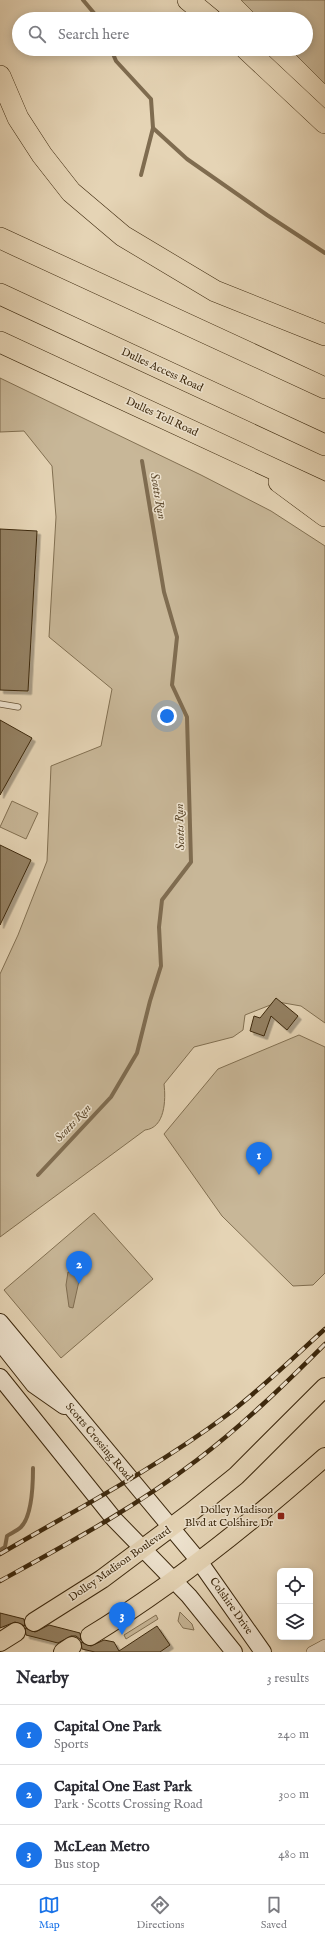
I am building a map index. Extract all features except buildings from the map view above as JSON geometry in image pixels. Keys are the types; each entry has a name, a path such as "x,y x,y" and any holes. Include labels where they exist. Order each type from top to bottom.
{"highway":[{"path":"188,0 203,12"},
{"path":"202,0 213,12"},
{"path":"254,56 272,71"},
{"path":"257,56 325,123"},
{"path":"0,76 18,118 42,155 71,192 123,236 215,291 325,335"},
{"path":"0,238 325,388"},
{"name":"Dulles Access Road","path":"0,294 325,445"},
{"name":"Dulles Toll Road","path":"0,342 325,493"},
{"path":"192,431 260,470 325,516"}],"main road":[{"name":"Scotts Crossing Road","path":"0,1322 199,1561"},
{"path":"0,1342 34,1385 46,1395 74,1412"},
{"path":"0,1377 114,1519 142,1550 173,1579 234,1652"},
{"name":"Dolley Madison Boulevard","path":"34,1622 102,1579 171,1528 236,1476 325,1387"},
{"path":"90,1636 199,1561 292,1487 325,1456"},
{"name":"Colshire Drive","path":"199,1561 263,1652"},
{"path":"0,1642 16,1632"}],"street":[{"path":"312,1652 325,1645"}],"lane":[{"path":"0,704 18,707"}],"shaded area":[{"path":"241,0 325,0 325,84 297,56 313,56 313,12 253,12"},
{"path":"0,378 201,475 271,511 325,546 325,1023 301,1006 278,1002 245,1015 243,1030 233,1037 194,1047 164,1084 165,1098 163,1112 157,1124 152,1128 145,1130 0,1237 0,974 18,935 47,861 51,766 101,746 112,689 49,637 56,517 52,466 24,431 0,432"},
{"path":"12,801 38,813 26,839 0,827"},
{"path":"299,1035 325,1047 325,1273 313,1285 293,1286 222,1216 164,1134 218,1069"},
{"path":"94,1213 153,1279 61,1358 4,1290"},
{"path":"68,1272 81,1272 73,1308 69,1307 66,1285"},
{"path":"180,1612 192,1624 194,1630 183,1628 178,1621"},
{"path":"156,1615 158,1619 126,1639 124,1635"}],"waterway":[{"name":"Scotts Run","path":"83,0 93,12"},
{"name":"Scotts Run","path":"114,56 116,61 151,99 153,128 141,175"},
{"path":"153,128 187,159 267,215 325,253"},
{"name":"Scotts Run","path":"38,1175 111,1097 137,1053 150,1001 161,966 159,927 162,900 191,862 187,717 172,685 177,637 164,592 142,461"},
{"name":"Scotts Run","path":"0,1550 5,1547 7,1536 18,1530 25,1522 28,1515 33,1482 33,1468"}],"railway":[{"path":"0,1554 116,1488 200,1434 252,1395 325,1329"},
{"path":"0,1581 101,1524 150,1494 174,1477 214,1447 247,1419 325,1344"}],"place":[{"name":"Capital One Park","path":"259,1175"},
{"name":"Capital One East Park","path":"79,1284"},
{"name":"Dolley Madison Blvd at Colshire Dr","path":"281,1516"},
{"name":"McLean Metro","path":"122,1635"}]}
